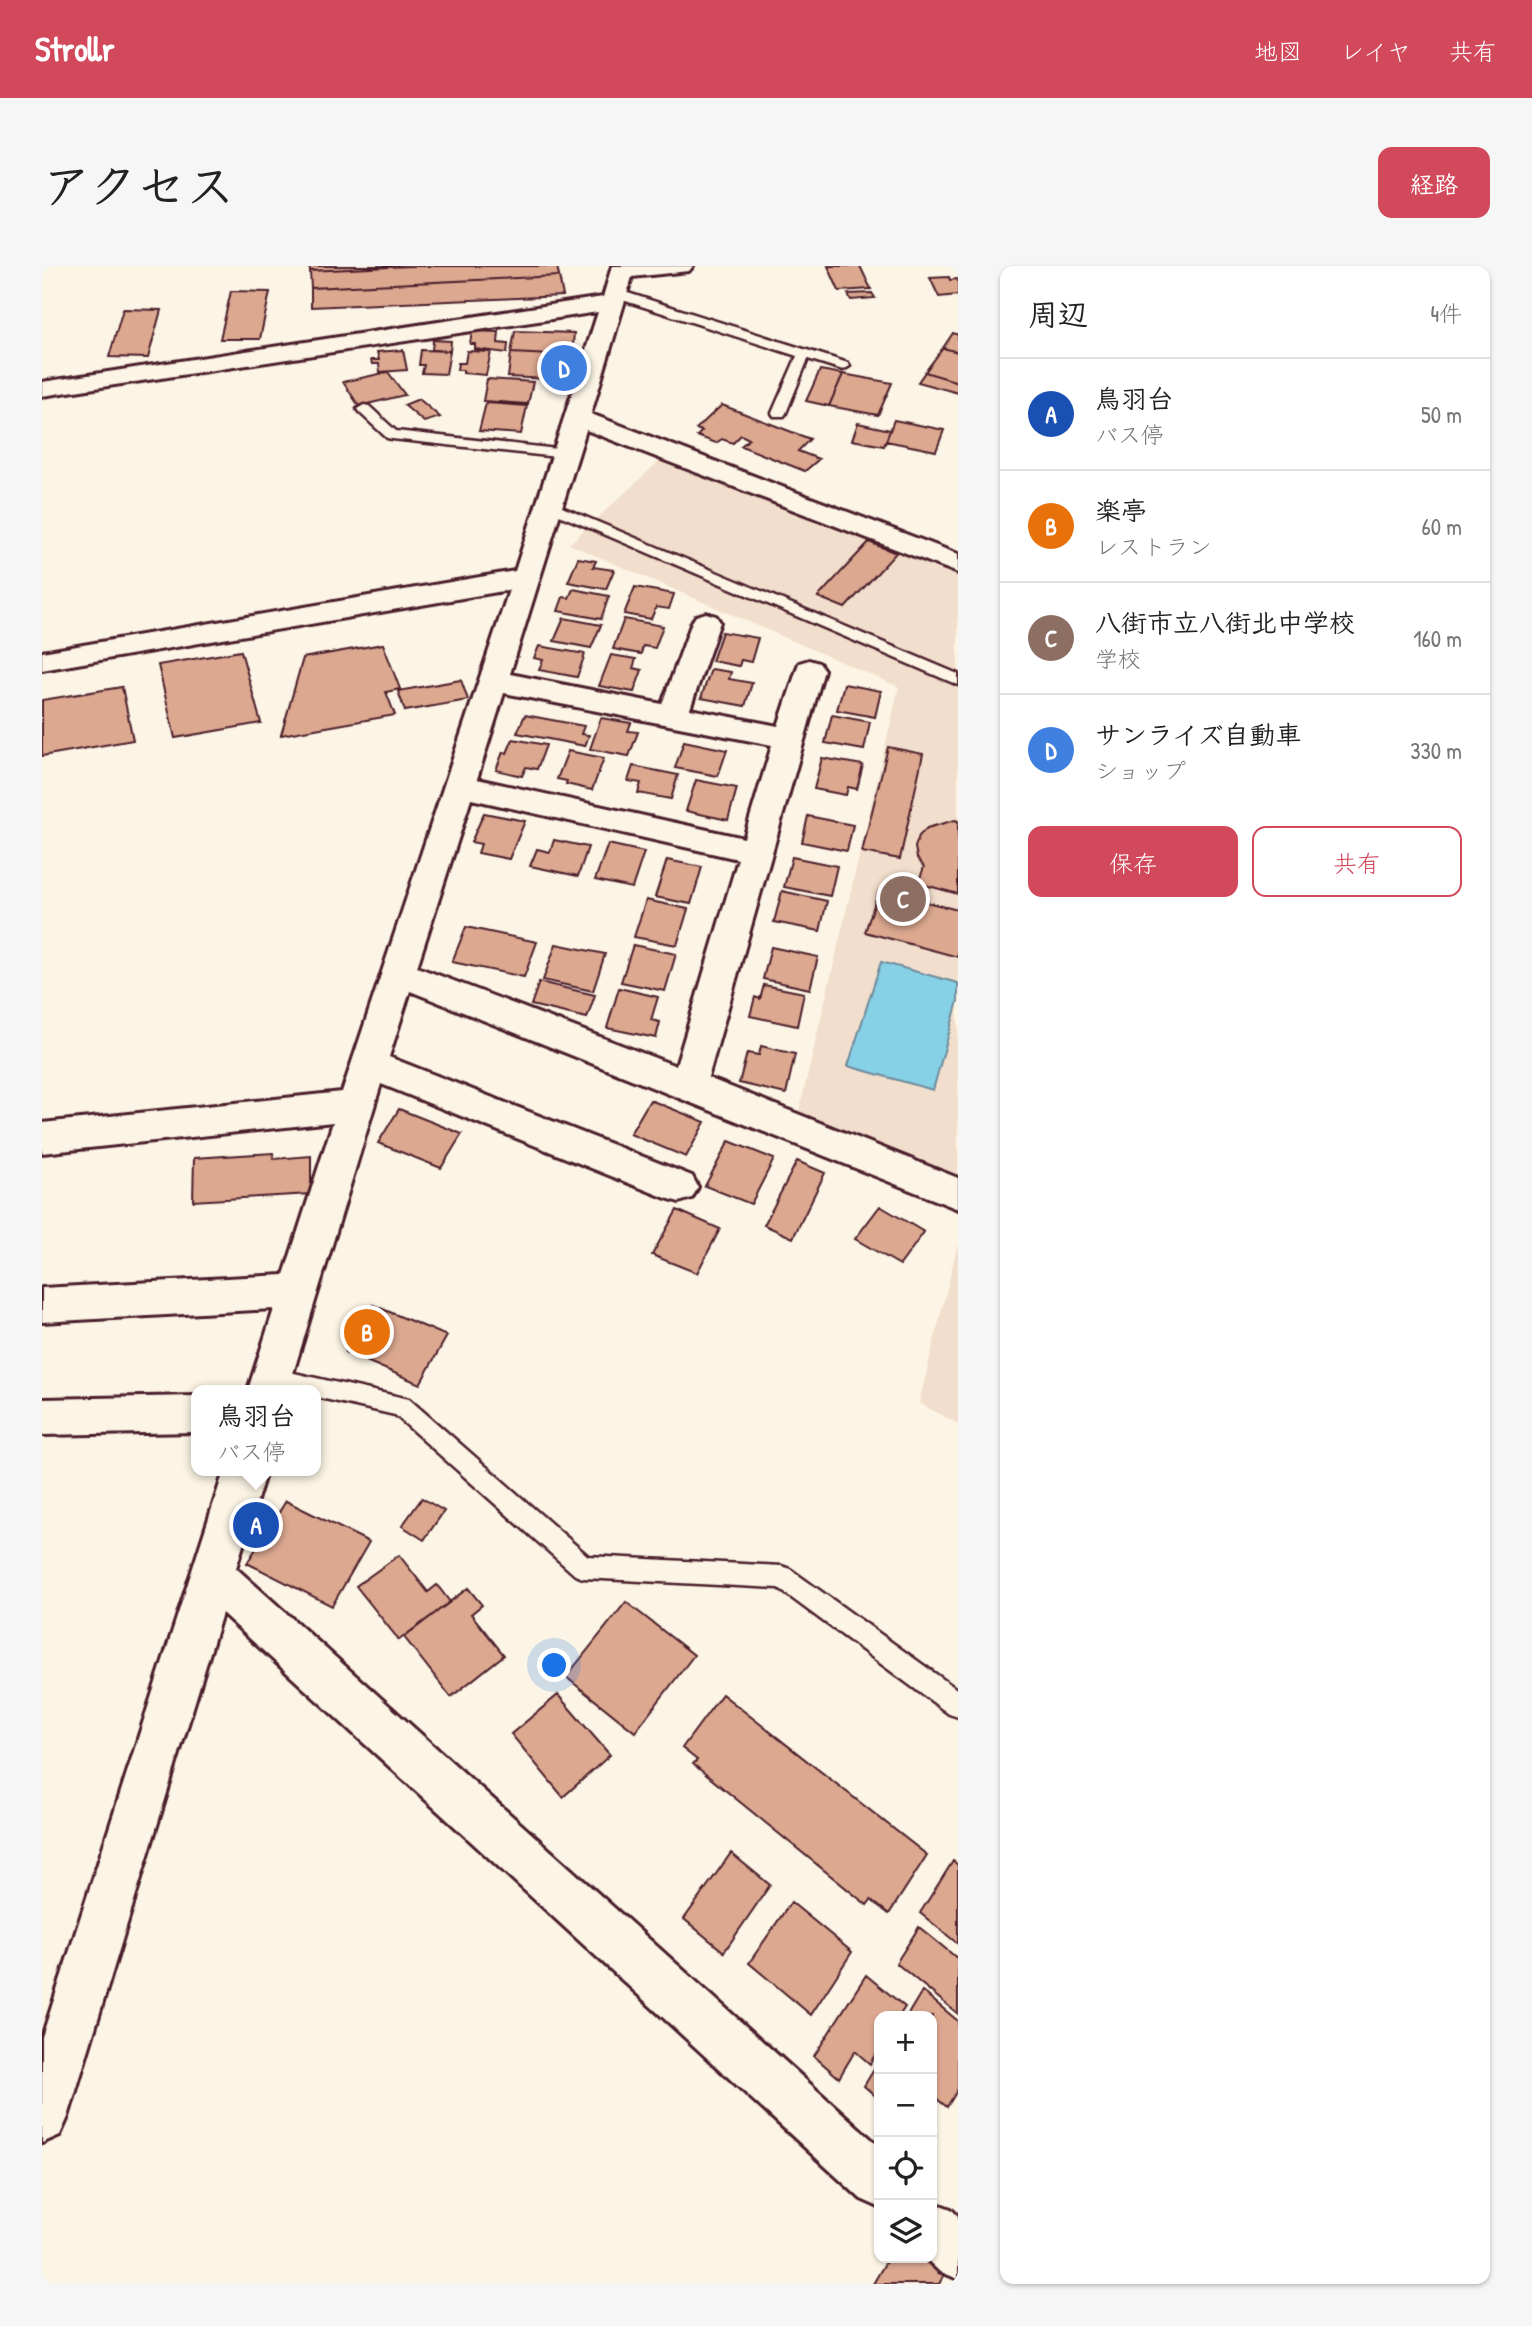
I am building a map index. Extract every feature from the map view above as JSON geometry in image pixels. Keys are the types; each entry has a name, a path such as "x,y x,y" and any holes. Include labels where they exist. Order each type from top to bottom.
{"street":[{"path":"270,1384 398,973 550,506 623,268 681,266"},
{"path":"42,389 613,298"},
{"path":"577,417 958,564"},
{"path":"42,661 526,578"},
{"path":"673,715 706,622"},
{"path":"688,1085 809,670"},
{"path":"494,681 789,738"},
{"path":"460,786 756,852"},
{"path":"398,973 688,1085 958,1194"},
{"path":"369,1064 679,1187"},
{"path":"42,1138 356,1105"},
{"path":"42,1305 299,1291"},
{"path":"42,1417 191,1414"},
{"path":"42,2117 243,1476"},
{"path":"213,1576 874,2176"},
{"path":"937,2233 958,2252"}],"lane":[{"path":"613,298 844,366"},
{"path":"779,413 804,354"},
{"path":"364,409 392,435 566,454"},
{"path":"550,506 958,680"},
{"path":"321,1393 401,1406 583,1567 782,1577 958,1705"}],"shaded area":[{"path":"666,455 958,575 958,1176 799,1111 899,687 569,544"},
{"path":"958,1243 958,1424 919,1403"}],"water":[{"path":"881,962 958,983 958,1001 933,1090 848,1066"}],"building":[{"path":"309,266 410,266 310,271"},
{"path":"410,266 557,266 559,276 311,288 310,271"},
{"path":"828,266 860,266 871,289 839,291"},
{"path":"559,276 563,296 311,307 311,288"},
{"path":"949,277 950,280 958,279 958,295 939,297 930,278"},
{"path":"231,291 270,292 260,339 220,339"},
{"path":"872,293 875,298 851,300 848,294"},
{"path":"123,309 161,310 148,358 109,357"},
{"path":"472,331 499,332 498,343 508,344 507,353 475,349 475,344 470,344"},
{"path":"515,331 574,333 572,356 511,353"},
{"path":"953,333 958,335 958,352 943,348"},
{"path":"433,340 451,341 450,351 432,350"},
{"path":"943,348 958,352 958,382 925,372"},
{"path":"403,350 407,370 380,372 379,364 372,364 371,360 379,360 377,352"},
{"path":"421,350 450,351 446,374 422,373 424,365 419,365"},
{"path":"467,351 491,352 486,375 457,370 458,363 465,363"},
{"path":"511,353 572,356 570,380 508,377"},
{"path":"820,370 843,374 829,406 806,401"},
{"path":"388,372 405,395 359,406 343,382"},
{"path":"925,372 958,382 958,393 918,382"},
{"path":"843,374 892,383 878,415 829,406"},
{"path":"487,379 533,382 528,404 483,401"},
{"path":"419,399 440,417 424,422 404,405"},
{"path":"486,403 527,406 521,434 479,431"},
{"path":"722,405 810,439 798,451 819,459 805,471 741,446 749,439 741,435 733,443 722,439 716,443 697,436 702,431 696,429"},
{"path":"894,420 944,430 936,451 886,441"},
{"path":"858,423 890,430 884,446 852,440"},
{"path":"869,542 896,553 845,608 818,597"},
{"path":"578,558 596,561 593,567 614,570 606,589 568,582"},
{"path":"635,587 674,594 669,609 656,607 651,619 624,614"},
{"path":"573,589 609,596 601,619 558,611 563,597 569,598"},
{"path":"564,618 601,625 591,648 554,641"},
{"path":"624,619 663,626 655,648 643,646 641,654 613,649"},
{"path":"722,632 758,638 751,662 741,660 739,666 712,661"},
{"path":"383,644 400,689 386,692 395,715 281,735 303,658"},
{"path":"539,646 585,654 577,677 539,670 543,660 534,658"},
{"path":"241,651 261,723 175,738 158,665"},
{"path":"611,655 636,659 633,668 642,670 634,692 599,686"},
{"path":"711,669 731,672 729,679 752,683 745,706 701,698"},
{"path":"461,680 468,700 405,711 398,691"},
{"path":"844,684 881,691 875,717 837,710"},
{"path":"122,687 133,740 42,756 42,700"},
{"path":"525,715 584,726 581,734 589,735 585,746 517,733"},
{"path":"832,715 870,722 864,750 825,743"},
{"path":"601,718 631,723 628,731 638,732 629,756 590,749"},
{"path":"513,739 546,745 537,769 526,767 522,776 496,770 503,752 507,753"},
{"path":"684,741 727,750 718,776 675,768"},
{"path":"888,747 923,754 900,859 862,852"},
{"path":"568,751 604,758 592,790 557,779"},
{"path":"822,758 863,765 857,789 848,787 846,795 814,789"},
{"path":"633,766 678,775 671,799 638,793 641,783 628,781"},
{"path":"696,780 737,788 728,820 686,811"},
{"path":"484,813 525,821 509,859 478,853 481,844 471,842"},
{"path":"808,816 853,825 847,851 802,842"},
{"path":"958,821 958,894 918,883 924,867 917,858 915,847 919,836 927,828"},
{"path":"554,840 588,847 578,876 530,866 537,849 550,852"},
{"path":"608,844 644,852 632,888 595,880"},
{"path":"792,857 837,866 830,896 784,887"},
{"path":"667,860 702,867 691,904 655,897"},
{"path":"879,890 958,910 958,957 865,932"},
{"path":"782,891 827,901 820,931 774,922"},
{"path":"646,900 688,909 677,945 634,937"},
{"path":"466,927 537,942 524,977 452,962"},
{"path":"556,944 605,954 593,991 543,980"},
{"path":"633,945 676,954 665,991 621,982"},
{"path":"771,947 818,957 810,989 763,979"},
{"path":"539,982 595,995 587,1018 531,1005"},
{"path":"764,985 804,993 797,1026 750,1016 755,997 760,999"},
{"path":"619,988 658,997 651,1020 660,1022 656,1038 607,1028"},
{"path":"761,1046 795,1054 786,1094 739,1083 747,1053 759,1055"},
{"path":"650,1100 705,1122 686,1157 630,1134"},
{"path":"399,1109 462,1134 441,1168 378,1143"},
{"path":"729,1141 774,1159 751,1204 705,1186"},
{"path":"273,1153 274,1159 311,1156 311,1194 193,1201 194,1158"},
{"path":"797,1161 825,1173 793,1238 764,1225"},
{"path":"880,1206 924,1232 900,1265 855,1239"},
{"path":"677,1210 720,1229 697,1273 652,1255"},
{"path":"373,1305 447,1336 420,1384 345,1352"},
{"path":"422,1498 444,1511 424,1540 402,1526"},
{"path":"286,1501 369,1542 332,1606 247,1563"},
{"path":"399,1555 428,1592 437,1585 450,1602 399,1640 356,1586"},
{"path":"468,1588 482,1605 471,1614 504,1655 451,1697 404,1637"},
{"path":"626,1602 694,1655 635,1732 566,1677"},
{"path":"722,1694 927,1855 889,1914 871,1900 867,1905 693,1764 697,1760 682,1748"},
{"path":"558,1695 610,1755 563,1797 511,1734"},
{"path":"731,1853 770,1885 724,1952 684,1919"},
{"path":"953,1861 958,1865 958,1944 920,1913"},
{"path":"791,1902 852,1952 811,2015 749,1963"},
{"path":"919,1927 958,1959 958,2014 896,1963"},
{"path":"866,1975 905,2007 902,2011 874,2011 874,2057 870,2064 855,2051 839,2078 814,2056"},
{"path":"922,1991 958,2021 958,2089 947,2107 937,2099 937,2011 910,2011"},
{"path":"874,2069 874,2095 864,2086"},
{"path":"885,2263 930,2263 944,2275 939,2284 873,2284"}],"place":[{"name":"サンライズ自動車","path":"564,368"},
{"name":"八街市立八街北中学校","path":"903,899"},
{"name":"楽亭","path":"367,1332"},
{"name":"鳥羽台","path":"256,1525"}]}
